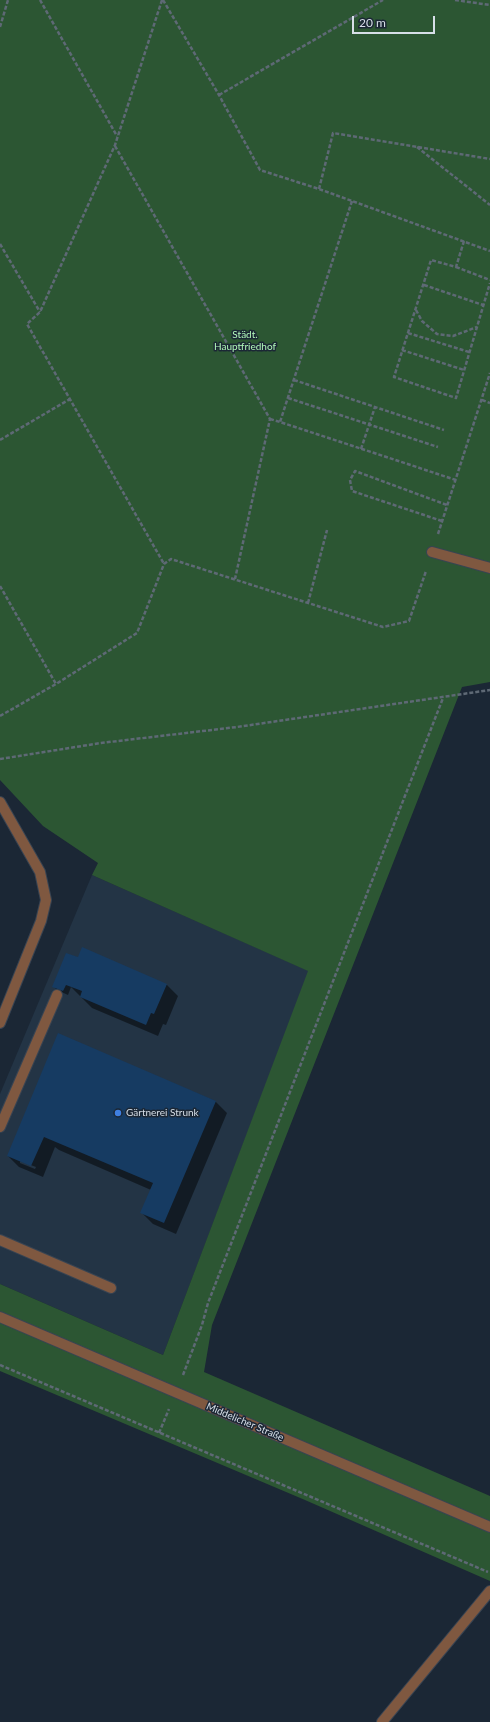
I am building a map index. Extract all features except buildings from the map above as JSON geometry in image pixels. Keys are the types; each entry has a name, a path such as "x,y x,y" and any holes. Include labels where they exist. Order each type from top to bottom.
{"street":[{"path":"432,552 490,568"},
{"path":"0,802 40,872 46,900 41,921 0,1023"},
{"path":"0,1127 57,995"},
{"path":"0,1240 111,1288"},
{"name":"Middelicher Straße","path":"0,1317 490,1527"},
{"path":"382,1722 490,1591"}],"path":[{"path":"0,27 8,0"},
{"path":"40,0 118,136"},
{"path":"162,0 115,145 40,312 27,324 164,564"},
{"path":"162,0 219,95 260,170 319,189 490,251"},
{"path":"219,95 383,0"},
{"path":"455,0 490,5"},
{"path":"319,189 333,133 490,158"},
{"path":"115,145 270,419 235,579"},
{"path":"417,147 490,205"},
{"path":"280,422 352,201"},
{"path":"456,267 464,241"},
{"path":"0,244 40,312"},
{"path":"490,280 456,267 431,260 394,377 456,398 490,283"},
{"path":"424,285 483,305"},
{"path":"416,310 422,321 437,334 453,336 477,327"},
{"path":"408,333 469,352"},
{"path":"402,350 464,370"},
{"path":"0,716 56,684 137,633 164,564 172,559 383,627 409,621 490,372"},
{"path":"294,380 444,430"},
{"path":"288,398 438,448"},
{"path":"0,440 70,399"},
{"path":"482,400 490,403"},
{"path":"361,448 375,407"},
{"path":"270,419 456,480"},
{"path":"442,521 352,491 350,480 355,471 447,505"},
{"path":"308,603 327,530"},
{"path":"0,586 56,684"},
{"path":"0,759 101,743 237,727 490,690"},
{"path":"188,1362 202,1325 208,1303 443,698"},
{"path":"0,1365 490,1573"}],"shaded area":[{"path":"92,875 309,971 163,1355 0,1284 0,1094"}],"green space":[{"name":"Städt. Hauptfriedhof","path":"0,0 490,0 490,682 462,687 212,1325 204,1372 490,1496 490,1581 305,1500 0,1371 0,1284 163,1355 308,971 92,875 98,863 43,826 0,780"}],"place":[{"name":"Gärtnerei Strunk","path":"118,1113"}]}
